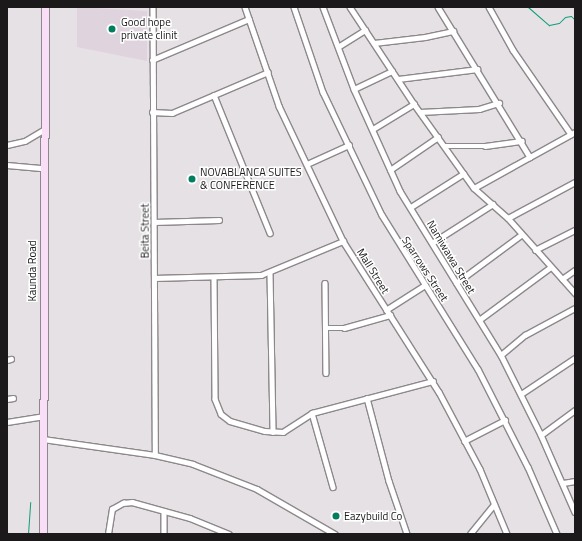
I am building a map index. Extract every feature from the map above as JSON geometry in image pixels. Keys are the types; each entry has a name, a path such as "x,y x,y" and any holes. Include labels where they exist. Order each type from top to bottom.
{"main road":[{"name":"Kaunda Road","path":"43,534 43,130 45,7"}],"street":[{"name":"Beita Street","path":"153,7 152,112 155,455"},
{"name":"Mall Street","path":"245,7 279,106 343,241 433,381 464,441 507,534"},
{"name":"Sparrows Street","path":"294,7 323,92 387,224 478,368 505,420 557,534"},
{"name":"Namiwawa Street","path":"323,7 354,89 390,170 432,243 501,355 541,435 575,512"},
{"path":"350,7 414,104 474,188 508,218 521,235 575,293"},
{"path":"438,7 499,103 530,157"},
{"path":"474,188 573,133 513,50 489,7"},
{"path":"152,60 249,19"},
{"path":"338,47 365,30"},
{"path":"374,43 426,37 453,31"},
{"path":"398,79 477,69"},
{"path":"354,89 392,71"},
{"path":"152,112 172,113 268,72"},
{"path":"214,95 270,233"},
{"path":"420,112 479,109 499,103"},
{"path":"372,130 414,104"},
{"path":"7,145 25,141 43,130"},
{"path":"390,170 438,137"},
{"path":"445,146 486,146 522,142"},
{"path":"307,164 349,145"},
{"path":"7,165 43,168"},
{"path":"411,207 463,174"},
{"path":"508,218 575,182"},
{"path":"432,243 493,204"},
{"path":"154,222 219,220"},
{"path":"535,250 575,230"},
{"path":"456,283 521,235"},
{"path":"154,278 214,278 270,273 343,241"},
{"path":"479,320 550,267"},
{"path":"562,279 575,270"},
{"path":"270,273 273,432"},
{"path":"214,278 216,405 221,414 230,421 273,432 286,431 312,413 433,381"},
{"path":"325,283 326,373"},
{"path":"386,310 425,285"},
{"path":"501,355 525,335 575,308"},
{"path":"325,328 344,328 390,315"},
{"path":"521,394 575,358"},
{"path":"7,399 13,398"},
{"path":"367,398 389,481 407,534"},
{"path":"541,435 575,410"},
{"path":"312,413 333,487"},
{"path":"7,422 43,416"},
{"path":"464,441 505,420"},
{"path":"43,439 155,455 194,464 237,480 280,500 328,532 335,534"},
{"path":"562,483 575,481"},
{"path":"108,534 112,509 122,503 139,503 190,518 228,534"},
{"path":"470,534 494,504"},
{"path":"164,511 164,534"}],"shaded area":[{"name":"Good hope private clinit","path":"77,7 147,11 147,61 77,47"}],"waterway":[{"path":"528,7 549,25 559,23 565,17 571,16 575,20"},
{"path":"28,534 30,502"}],"place":[{"name":"Good hope private clinit","path":"112,29"},
{"name":"NOVABLANCA SUITES & CONFERENCE","path":"192,179"},
{"name":"Eazybuild Co","path":"336,516"}]}
